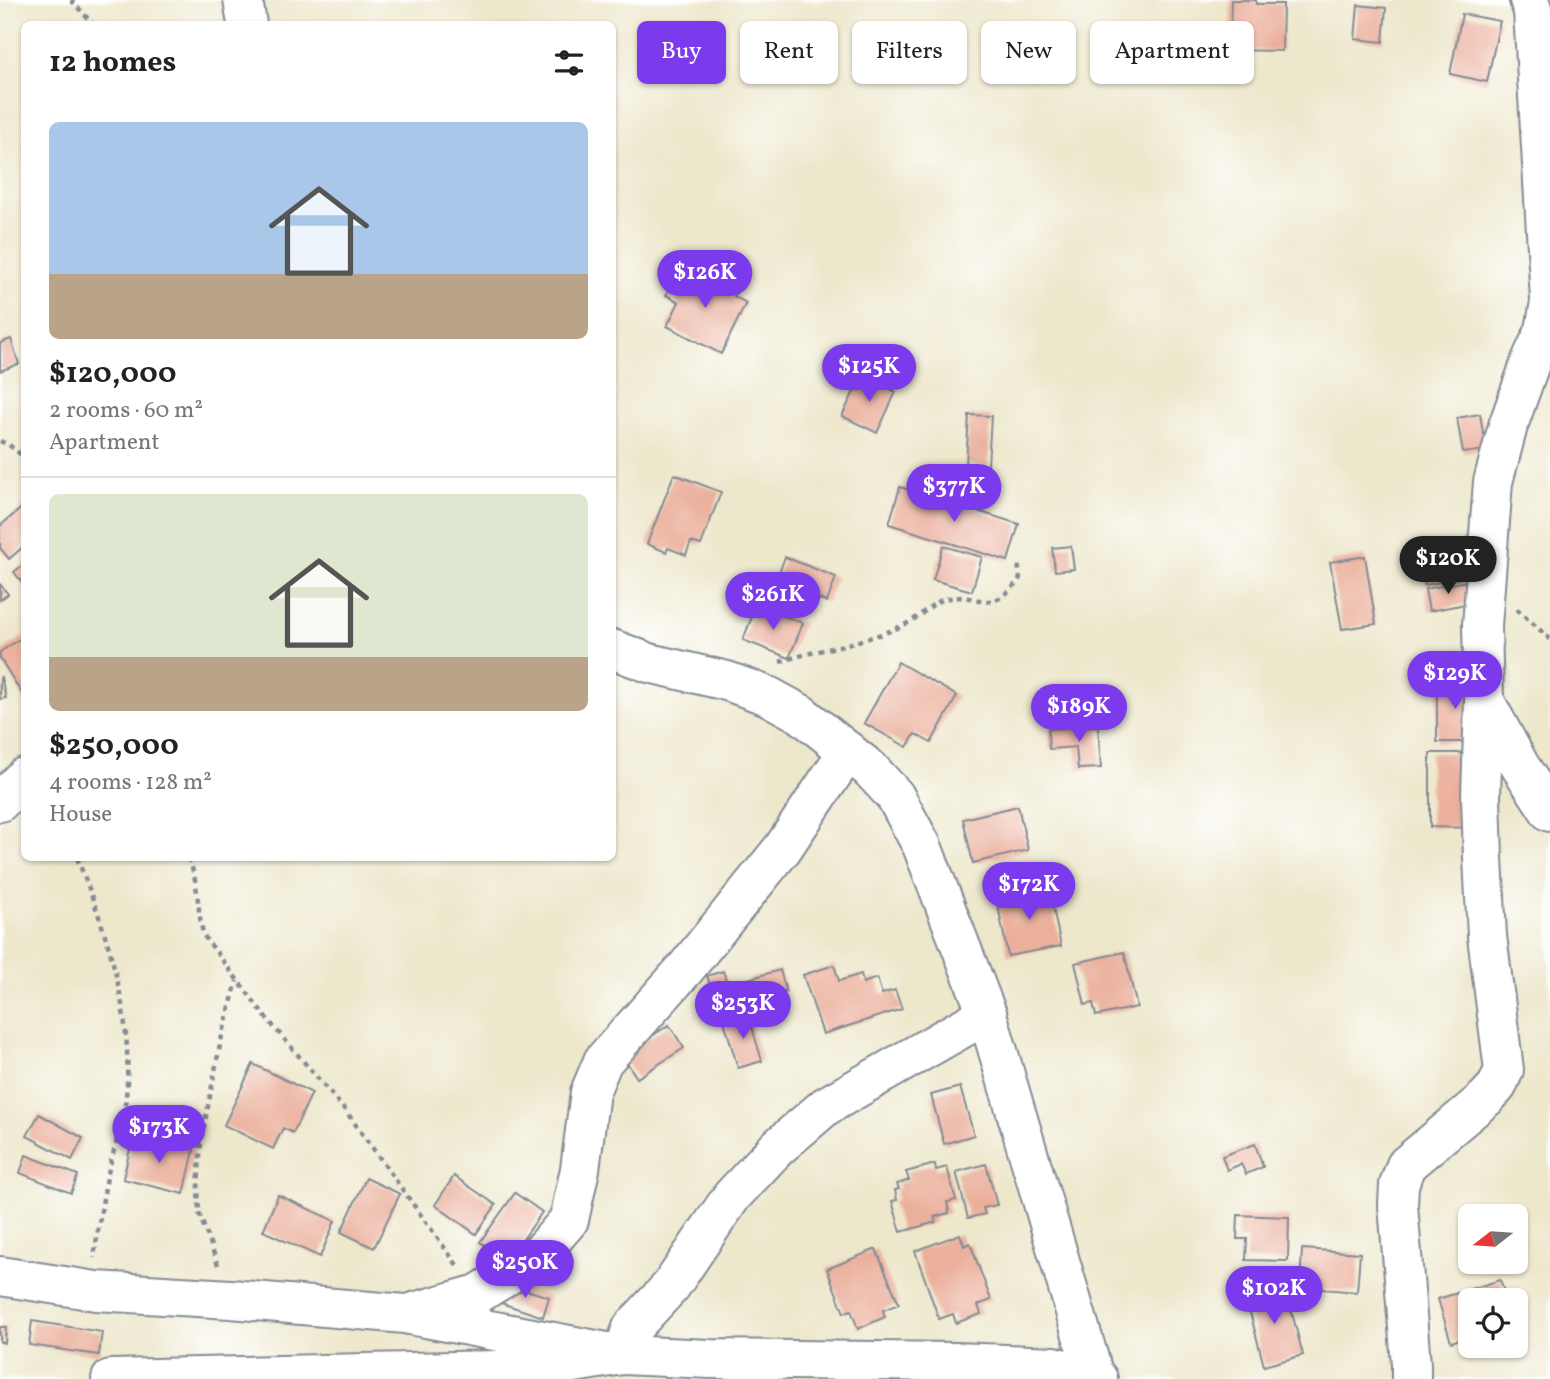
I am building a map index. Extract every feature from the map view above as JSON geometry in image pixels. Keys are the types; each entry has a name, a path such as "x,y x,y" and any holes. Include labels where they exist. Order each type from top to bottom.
{"street":[{"path":"243,0 246,21"},
{"path":"1411,1379 1398,1205 1399,1185 1406,1164 1486,1098 1497,1086 1504,1070 1486,923 1481,797 1484,699 1482,626 1493,482 1507,426 1545,330 1550,301 1533,11 1529,0"},
{"path":"616,651 649,663 727,681 768,696 802,714 870,769 895,796 922,846 987,1014 1096,1379"},
{"path":"1484,699 1520,766 1550,813"},
{"path":"405,1314 478,1294 537,1257 569,1220 580,1169 590,1092 603,1060 686,968 783,848 848,751"},
{"path":"0,802 21,780"},
{"path":"622,1355 632,1328 671,1286 732,1196 777,1148 826,1106 987,1014"},
{"path":"0,1276 88,1289 405,1314 622,1355 1054,1366 1096,1379"},
{"path":"111,1379 538,1369 622,1355"}],"path":[{"path":"71,0 90,21"},
{"path":"0,442 21,455"},
{"path":"777,663 907,624 942,600 953,598 992,601 1002,598 1020,578 1018,562"},
{"path":"78,861 91,891 117,975 127,1047 126,1097 108,1175 88,1289"},
{"path":"189,861 198,883 204,936 268,1020 345,1110 478,1294"},
{"path":"231,1299 199,1213 198,1187 201,1142 220,1040 238,980"}],"building":[{"path":"1231,0 1283,4 1282,51 1254,50 1254,21 1231,21"},
{"path":"1358,5 1386,8 1383,42 1355,39"},
{"path":"1462,14 1500,21 1487,82 1450,74"},
{"path":"678,271 696,281 701,272 737,291 734,296 746,303 721,354 667,326 679,302 666,295"},
{"path":"11,339 19,364 0,371 0,343"},
{"path":"862,375 896,392 877,433 842,416"},
{"path":"1480,414 1486,450 1463,453 1457,418"},
{"path":"969,415 991,416 988,466 966,464"},
{"path":"674,474 721,492 701,545 691,542 686,555 668,548 666,552 647,544"},
{"path":"900,487 1019,524 1008,561 889,524"},
{"path":"21,508 21,549 9,559 0,548 0,526"},
{"path":"1479,545 1484,574 1425,585 1419,557"},
{"path":"943,546 982,557 972,591 933,580"},
{"path":"1071,546 1074,569 1055,571 1052,548"},
{"path":"1365,556 1376,624 1342,629 1330,562"},
{"path":"785,557 836,577 827,602 775,583"},
{"path":"21,566 21,581 14,572"},
{"path":"1467,581 1471,603 1429,611 1425,589"},
{"path":"0,584 8,594 0,600"},
{"path":"756,606 803,623 789,658 743,640"},
{"path":"21,638 21,692 0,658 0,652"},
{"path":"898,662 957,696 931,743 915,734 907,747 864,723"},
{"path":"0,678 6,698 0,699"},
{"path":"1437,680 1474,680 1473,742 1437,742"},
{"path":"1098,726 1101,768 1078,769 1076,747 1049,749 1048,729"},
{"path":"1430,753 1477,753 1477,828 1430,827"},
{"path":"1018,806 1028,850 973,863 963,819"},
{"path":"1048,884 1061,946 1008,956 997,901 1026,896 1024,889"},
{"path":"1124,952 1137,1007 1096,1016 1093,1003 1085,1005 1075,963"},
{"path":"834,965 839,981 861,974 863,983 877,978 882,994 895,990 902,1009 823,1034 803,975"},
{"path":"780,970 786,991 754,1000 748,979"},
{"path":"723,971 732,997 716,1002 707,976"},
{"path":"748,1014 762,1061 738,1068 724,1021"},
{"path":"669,1025 684,1048 637,1078 622,1055"},
{"path":"253,1064 312,1093 293,1133 283,1128 273,1149 224,1125"},
{"path":"960,1087 974,1135 944,1144 931,1095"},
{"path":"39,1114 83,1138 72,1160 27,1136"},
{"path":"133,1136 194,1150 184,1194 123,1179"},
{"path":"1255,1144 1263,1167 1246,1174 1241,1164 1227,1170 1222,1156"},
{"path":"26,1155 78,1175 71,1193 20,1173"},
{"path":"935,1164 936,1170 947,1167 956,1200 947,1202 949,1213 934,1217 936,1222 901,1232 892,1201 897,1200 897,1184 909,1180 906,1172"},
{"path":"986,1164 997,1205 983,1208 985,1214 968,1218 956,1172"},
{"path":"454,1176 496,1205 476,1234 435,1205"},
{"path":"366,1178 400,1194 374,1248 341,1232"},
{"path":"515,1193 542,1212 508,1261 480,1242"},
{"path":"278,1195 335,1221 320,1257 263,1231"},
{"path":"1238,1215 1289,1217 1288,1261 1246,1260 1247,1239 1237,1239"},
{"path":"960,1234 964,1246 970,1243 991,1300 978,1305 981,1314 956,1323 953,1314 939,1319 915,1251"},
{"path":"876,1249 899,1304 883,1310 885,1317 858,1329 851,1310 844,1313 827,1269"},
{"path":"1302,1249 1360,1253 1357,1292 1300,1287"},
{"path":"1500,1280 1503,1288 1474,1288"},
{"path":"507,1284 549,1297 543,1317 501,1303"},
{"path":"1285,1286 1303,1355 1264,1366 1246,1297"},
{"path":"1458,1293 1458,1340 1451,1342 1438,1299"},
{"path":"32,1321 102,1332 99,1355 29,1345"},
{"path":"0,1327 6,1327 5,1343 0,1342"}]}
